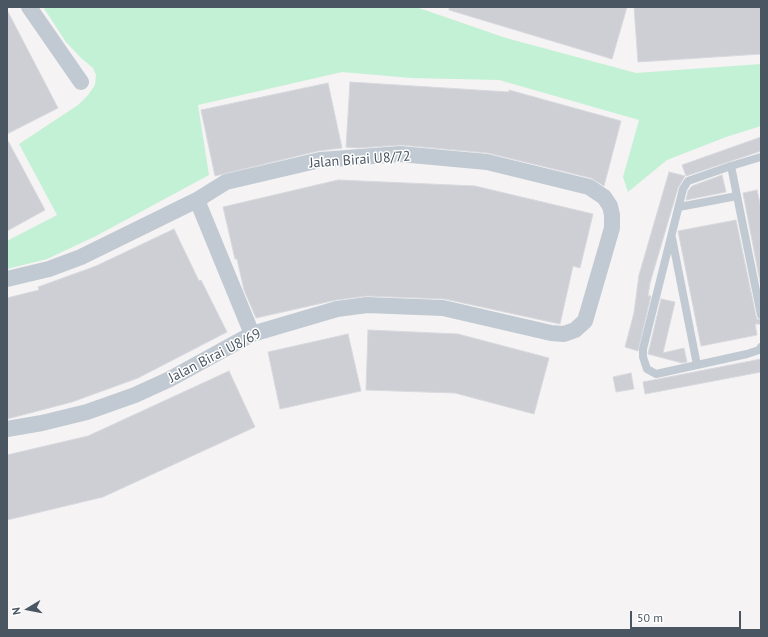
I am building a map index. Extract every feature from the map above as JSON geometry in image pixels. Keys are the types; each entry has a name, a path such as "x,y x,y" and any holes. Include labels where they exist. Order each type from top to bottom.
{"street":[{"path":"29,7 81,82"},
{"name":"Jalan Birai U8/72","path":"7,279 49,269 72,261 197,200 226,182 320,160 400,154 487,162 589,187 604,197 610,206 612,220 612,228 599,272"},
{"path":"197,200 252,334"},
{"name":"Jalan Birai U8/69","path":"7,429 87,412 135,395 170,379 252,334 337,309 367,305 443,308 551,333 564,334 575,330 585,321 599,272"}],"lane":[{"path":"761,157 688,181 683,189 643,349 643,358 647,369 656,374 747,354 759,350 761,347"},
{"path":"730,166 761,315"},
{"path":"679,207 737,196"},
{"path":"671,236 697,365"}],"green space":[{"path":"43,7 416,7 506,38 636,73 761,64 761,126 726,137 667,160 628,192 623,177 639,120 499,80 411,78 342,72 198,105 209,175 96,236 47,259 7,269 7,241 57,215 19,144 78,105 95,85 96,75 93,68 66,42"}],"building":[{"path":"449,7 627,7 612,59 449,10"},
{"path":"634,7 761,7 761,54 638,62"},
{"path":"7,10 58,108 7,134"},
{"path":"350,82 509,92 509,90 621,121 604,186 591,178 488,153 401,145 358,148 346,147"},
{"path":"328,83 342,148 318,151 215,176 201,110"},
{"path":"761,137 761,151 686,176 682,165"},
{"path":"7,139 45,210 7,231"},
{"path":"669,172 685,176 678,188 650,283 648,296 651,296 638,351 625,347 634,313 639,275"},
{"path":"722,175 726,192 686,200 688,191 692,186"},
{"path":"338,180 475,186 593,214 580,268 573,266 560,324 445,299 367,296 336,300 256,318 244,290 223,207"},
{"path":"757,190 761,208 761,287 743,193"},
{"path":"736,220 756,316 757,319 761,320 761,324 755,324 757,335 701,346 678,231"},
{"path":"174,229 199,281 201,280 227,332 138,378 72,402 7,419 7,298 39,290 38,287 96,266"},
{"path":"661,299 675,302 663,353 684,348 687,362 682,363 648,354"},
{"path":"368,330 458,334 549,358 534,414 455,393 366,390"},
{"path":"348,334 361,391 280,409 268,352"},
{"path":"761,359 761,372 645,394 643,382"},
{"path":"229,371 255,427 103,497 7,520 7,455 88,436"},
{"path":"631,373 634,389 616,392 613,377"}]}
